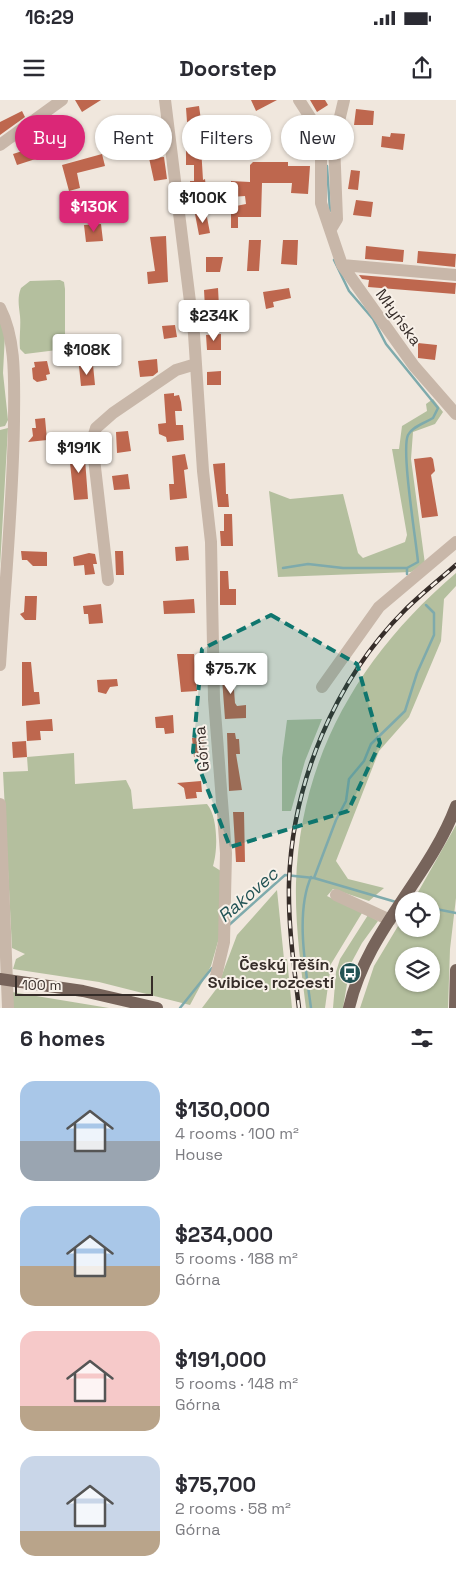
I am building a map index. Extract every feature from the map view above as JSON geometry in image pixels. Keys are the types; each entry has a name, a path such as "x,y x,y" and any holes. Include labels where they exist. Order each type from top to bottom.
{"main road":[{"path":"349,1008 359,974 373,945 441,840 456,806"},
{"path":"455,1008 456,970"},
{"path":"0,979 30,982 157,1008"}],"street":[{"path":"0,145 62,100"},
{"name":"Górna","path":"165,100 194,334 211,542 214,699 226,852 224,942 215,980"},
{"name":"Młyńska","path":"299,100 309,115"},
{"path":"339,115 344,100"},
{"name":"Młyńska","path":"327,160 321,203 342,265 414,366 456,414"},
{"path":"342,265 456,274"},
{"path":"0,308 10,340 14,382 13,489 0,665"},
{"path":"108,580 92,441 96,428 113,413 176,370 196,364"},
{"path":"322,687 379,607 456,542"},
{"path":"0,804 8,1008"},
{"path":"336,895 393,916"}],"highlighted area":[{"path":"271,615 357,664 380,743 348,811 230,847 193,752 202,649"}],"green space":[{"path":"60,280 64,282 65,289 65,349 25,354 20,349 19,299 21,288 30,281"},
{"path":"0,320 5,334 3,373 8,420 5,426 0,427"},
{"path":"433,399 443,412 435,424 413,432 411,459 425,564 411,572 278,577 269,491 290,499 343,494 358,553 363,558 405,542 407,535 392,449 399,449 402,426 427,411 426,404"},
{"path":"8,428 0,567 0,430"},
{"path":"456,573 456,586 444,599 441,641 409,717 379,751 336,861 348,879 384,888 369,901 333,889 327,896 362,913 331,964 325,1008 306,1008 297,930 296,883 300,837 309,792 323,750 342,711 365,673 391,638 422,604"},
{"path":"322,719 305,761 291,811 282,811 282,758 287,720"},
{"path":"74,753 75,784 126,780 131,790 133,809 207,804 211,810 216,834 216,851 213,866 221,871 221,931 211,966 190,1005 99,982 13,969 16,959 25,954 12,948 3,772 28,771 27,757"},
{"path":"456,825 456,898 450,949 448,1008 360,1008 374,966 395,931 395,937 440,937 440,892 418,892"},
{"path":"277,890 284,959 287,959 292,1008 202,1008 217,988 237,935"},
{"path":"368,915 378,921 362,943 349,967 346,966 344,973 348,978 343,1008 333,1008 336,972 340,959"},
{"path":"12,992 109,1008 12,1008"}],"building":[{"path":"75,100 101,100 82,112"},
{"path":"251,100 277,100 256,111"},
{"path":"310,100 325,100 328,105 317,112"},
{"path":"199,106 200,115 186,115 186,108"},
{"path":"356,109 374,111 373,125 354,125"},
{"path":"22,111 24,115 15,115 15,124 0,135 0,122"},
{"path":"391,133 405,134 403,150 381,147 382,136 390,137"},
{"path":"95,156 95,160 104,160 105,166 77,173 80,188 69,191 62,165"},
{"path":"15,160 32,160 17,165"},
{"path":"149,160 164,160 167,179 154,181"},
{"path":"186,160 202,160 203,180 205,179 207,197 192,199 190,181 194,181 194,165 186,165"},
{"path":"253,162 288,162 288,166 310,166 308,194 291,193 292,183 262,183 261,217 238,217 238,228 231,228 231,207 246,204 245,196 231,197 231,181 250,182 250,165"},
{"path":"351,170 360,171 358,190 348,189"},
{"path":"356,200 373,202 371,217 353,215"},
{"path":"206,212 210,233 199,235 195,214"},
{"path":"101,224 103,241 86,242 84,225"},
{"path":"166,236 168,282 148,284 147,272 155,271 150,237"},
{"path":"249,240 261,240 259,271 247,271"},
{"path":"283,240 298,240 297,265 281,264"},
{"path":"366,246 404,250 403,262 365,259"},
{"path":"418,251 456,254 455,267 417,263"},
{"path":"206,257 223,257 220,272 206,272"},
{"path":"359,275 456,283 455,294 368,287 369,280 362,279"},
{"path":"218,288 219,307 205,308 204,290"},
{"path":"289,288 291,298 273,302 274,307 266,309 263,292"},
{"path":"175,325 177,337 164,339 162,326"},
{"path":"221,334 221,350 207,350 206,335"},
{"path":"418,343 437,345 435,360 418,358"},
{"path":"157,359 158,372 153,376 140,377 138,361"},
{"path":"47,361 50,374 46,375 47,380 37,382 33,379 32,368 35,367 34,362"},
{"path":"93,365 95,385 81,386 79,366"},
{"path":"221,371 221,385 207,385 207,372"},
{"path":"174,393 174,396 179,395 181,402 182,411 175,411 176,425 183,425 184,440 167,442 166,437 159,434 158,424 166,423 164,394"},
{"path":"45,418 47,440 28,442 33,436 32,428 36,428 35,419"},
{"path":"128,431 131,451 117,453 116,432"},
{"path":"84,446 88,499 74,500 70,463 74,462 73,447"},
{"path":"185,454 188,469 184,470 187,498 170,500 169,484 174,484 172,456"},
{"path":"431,457 435,471 431,475 438,516 422,518 414,459"},
{"path":"225,463 226,494 228,494 229,507 218,507 213,464"},
{"path":"128,474 130,489 114,490 112,476"},
{"path":"224,514 232,514 233,546 221,546 220,531 224,531"},
{"path":"188,546 189,560 176,561 175,547"},
{"path":"21,551 47,552 47,566 33,566 27,560 22,560"},
{"path":"115,551 123,551 124,575 116,575"},
{"path":"89,553 95,554 97,564 93,564 95,574 85,575 84,565 74,566 73,557"},
{"path":"220,571 228,571 229,589 236,589 236,605 220,605"},
{"path":"25,596 37,596 36,620 25,620 20,614 24,612"},
{"path":"194,599 195,613 164,614 163,601"},
{"path":"101,604 103,623 89,624 88,614 84,614 83,606"},
{"path":"177,654 194,654 197,691 181,692"},
{"path":"22,662 31,662 34,692 39,692 40,704 22,706"},
{"path":"232,664 235,703 237,706 246,705 246,718 225,719 221,665"},
{"path":"117,679 118,686 110,687 106,694 98,692 97,680"},
{"path":"173,715 174,733 165,734 164,728 156,728 155,717"},
{"path":"52,719 53,731 40,731 41,740 27,741 26,721"},
{"path":"227,733 235,733 236,739 239,739 240,754 236,754 242,790 229,791"},
{"path":"204,737 205,756 194,757 192,738"},
{"path":"26,741 27,757 13,758 12,742"},
{"path":"201,781 202,792 196,792 197,798 186,799 184,788 177,783"},
{"path":"233,812 244,812 245,862 236,862"}],"waterway":[{"path":"327,166 330,211"},
{"path":"334,260 349,291 373,319 386,344 438,408 433,418 410,432 406,444 418,562 407,568 407,574"},
{"path":"283,568 308,564 343,568 407,568"},
{"path":"314,878 336,820 346,801 349,779 364,761 371,744 405,711 417,673 434,635 434,613 426,605"},
{"name":"Rakovec","path":"229,925 285,875 314,878 395,902"},
{"path":"311,877 306,891 303,924 303,942 311,1008"},
{"name":"Rakovec","path":"440,910 456,913"},
{"name":"Rakovec","path":"180,1008 212,968"}],"railway":[{"path":"299,1008 290,930 289,883 298,809 308,772 338,701 357,669 380,638 405,610 456,565"}],"place":[{"name":"Český Těšín, Svibice, rozcestí","path":"350,973"}]}
